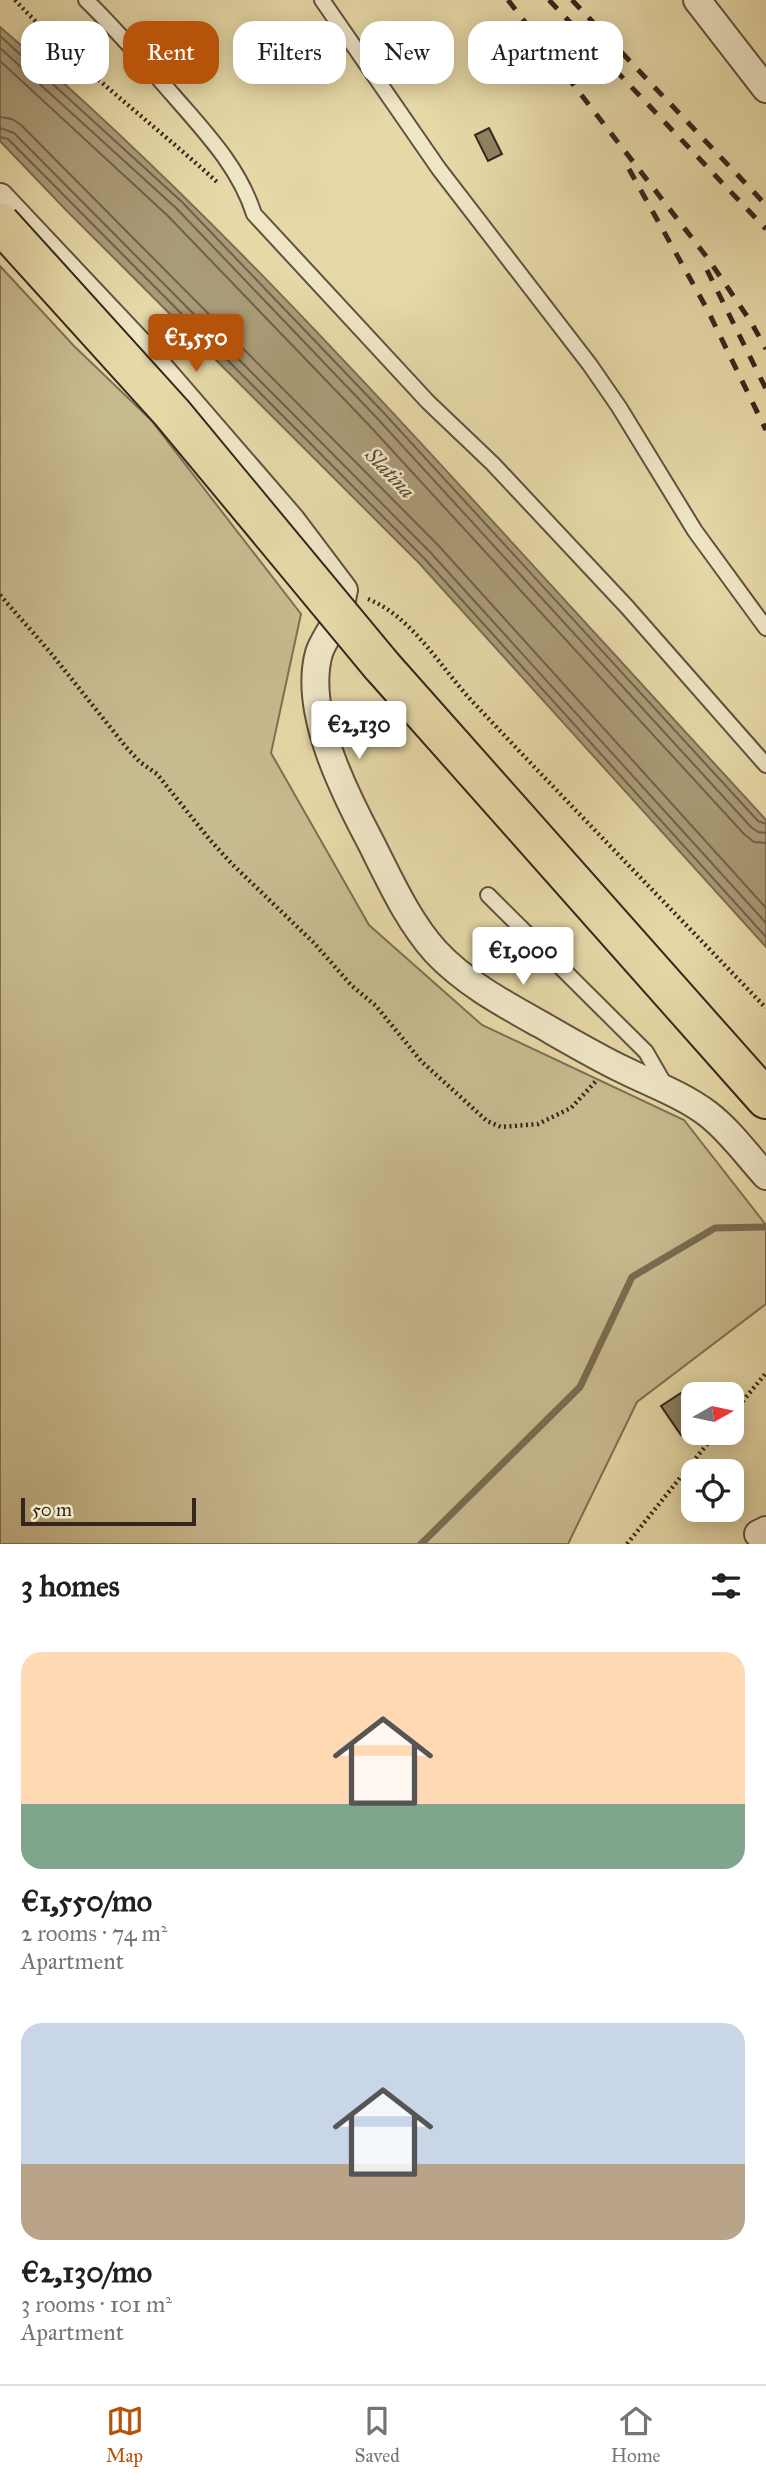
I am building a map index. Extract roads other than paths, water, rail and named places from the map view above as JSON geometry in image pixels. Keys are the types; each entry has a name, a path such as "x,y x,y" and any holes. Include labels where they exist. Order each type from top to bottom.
{"main road":[{"path":"0,223 172,413 381,665 766,1099"}],"street":[{"path":"697,0 766,89"},
{"path":"0,197 145,351 292,521 344,590 338,616 319,655 316,674 320,715 330,752 347,793 417,928 457,972 516,1010 611,1064 708,1114 766,1175"}],"lane":[{"path":"86,0 118,31 219,149 247,193 254,214 428,402 493,464 618,598 766,765"},
{"path":"321,0 439,169 620,407 695,531 766,628"},
{"path":"488,895 646,1052 669,1092"}],"water":[{"name":"Slatina","path":"0,27 21,46 21,84 64,84 185,198 417,439 766,820 766,947 419,563 0,141"}],"waterway":[{"path":"421,1544 580,1387 632,1277 715,1228 766,1227"}],"railway":[{"path":"508,0 709,260 766,349"},
{"path":"549,0 766,229"},
{"path":"572,0 766,205"},
{"path":"629,169 707,309 766,430"},
{"path":"707,270 766,389"}]}
